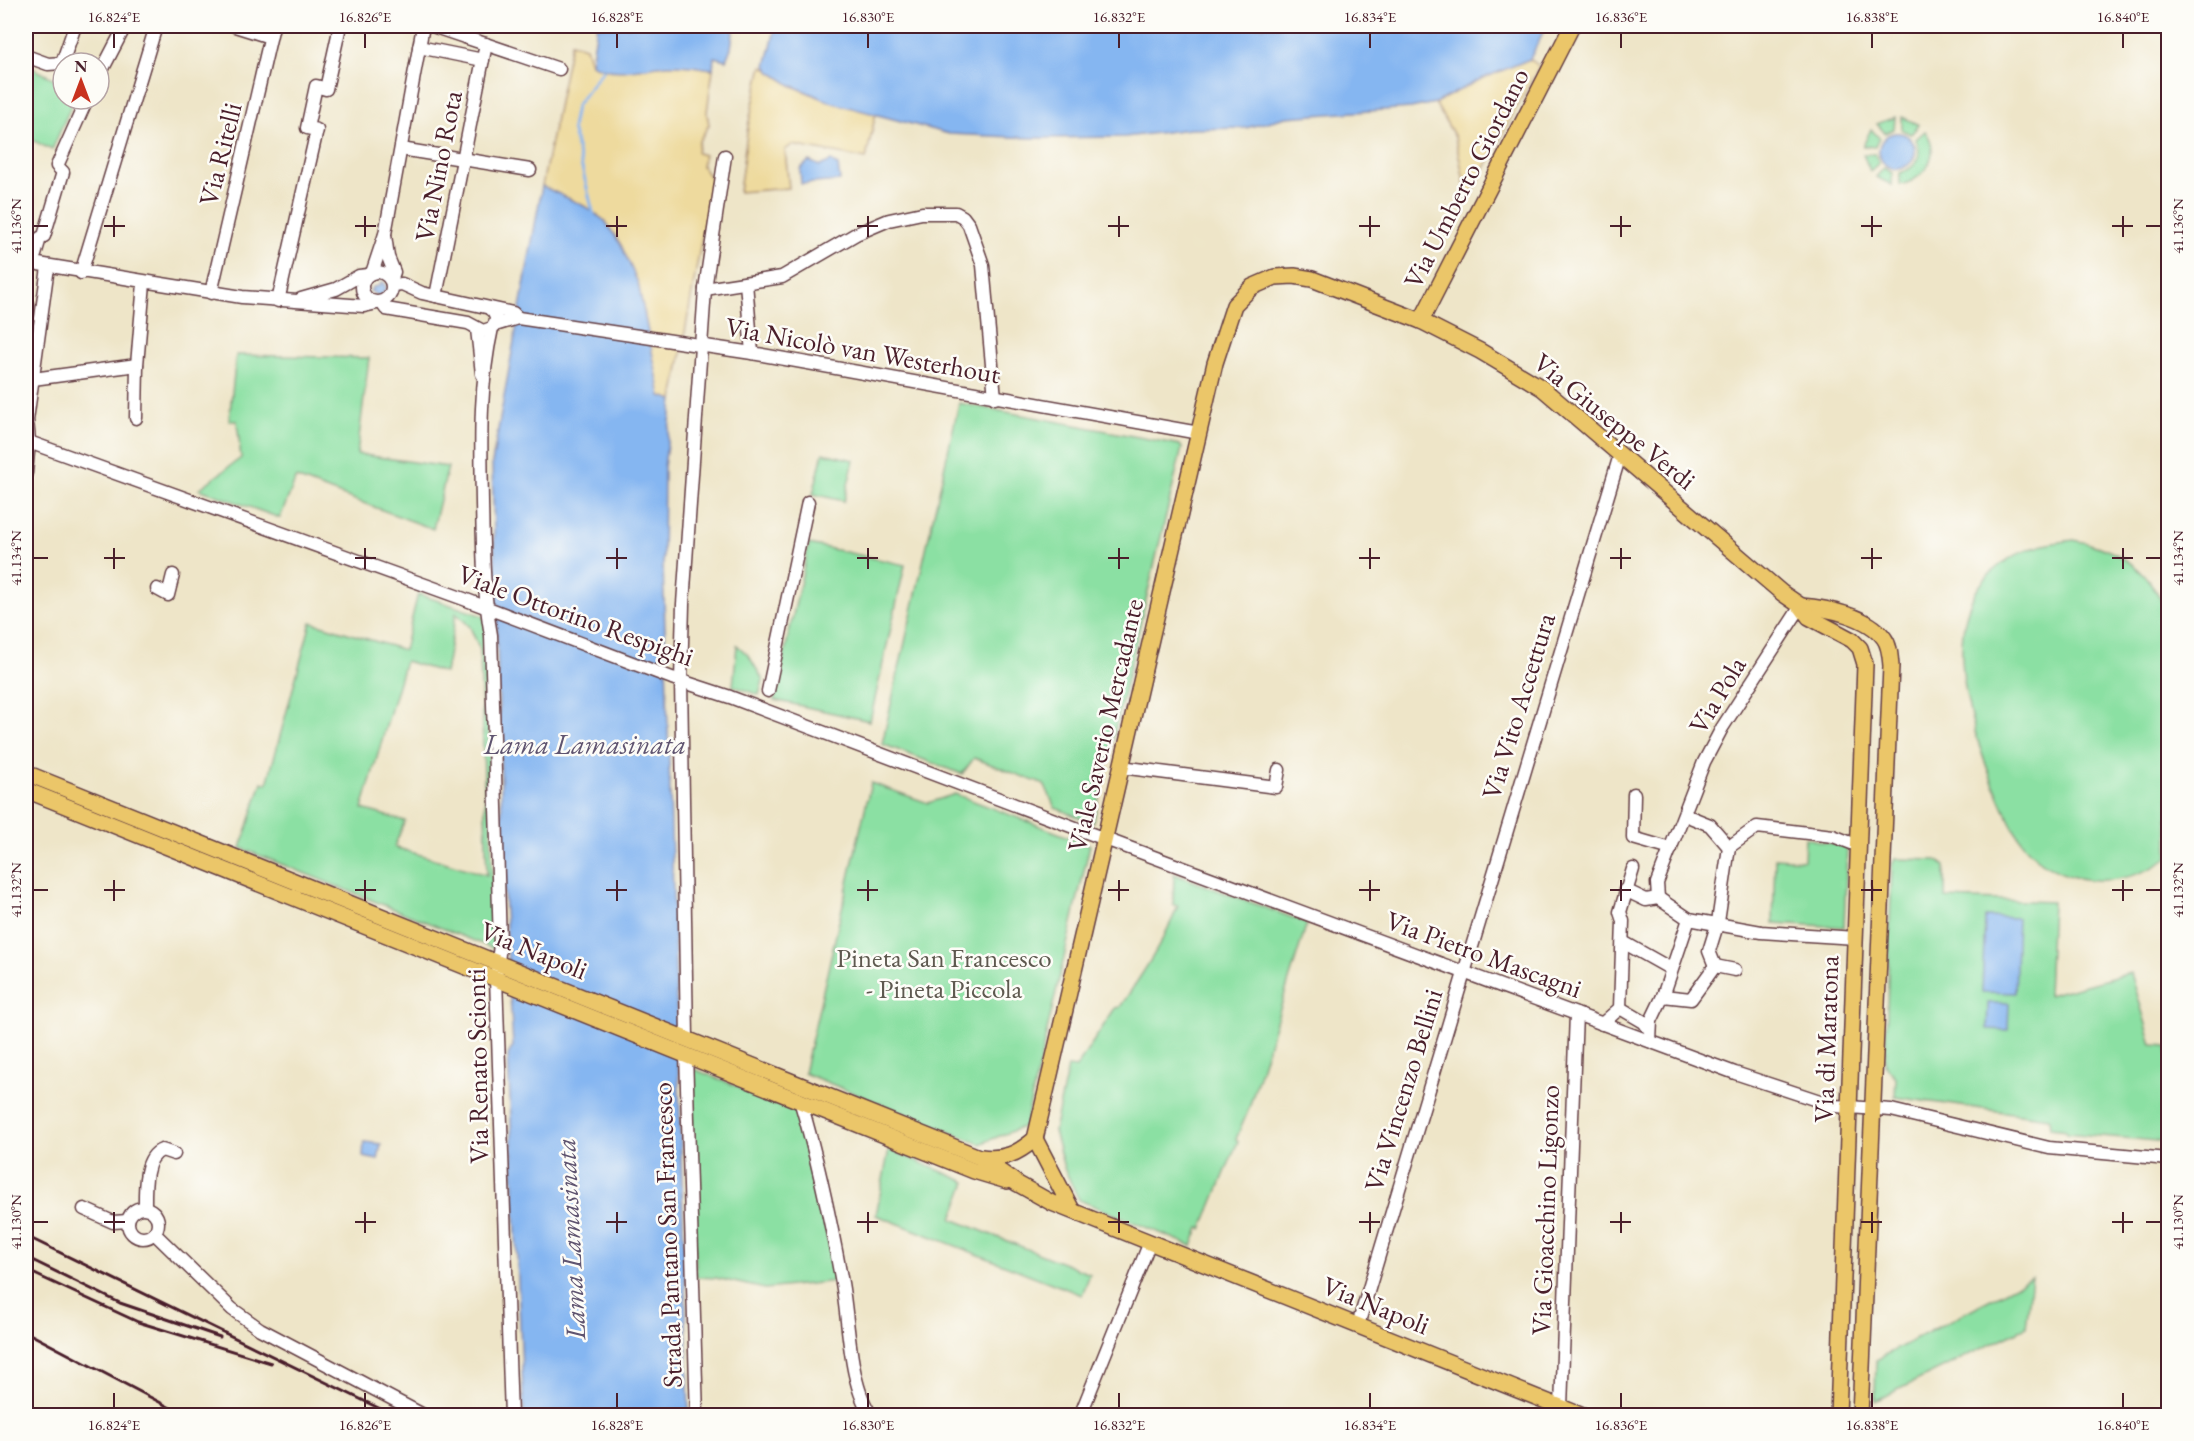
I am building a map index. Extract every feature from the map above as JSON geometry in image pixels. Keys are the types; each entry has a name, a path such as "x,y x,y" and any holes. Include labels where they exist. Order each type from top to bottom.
{"main road":[{"name":"Via Umberto Giordano","path":"1421,321 1572,26"},
{"name":"Viale Saverio Mercadante","path":"1035,1139 1218,351 1234,305 1245,293 1266,280 1294,276 1312,279"},
{"name":"Via Giuseppe Verdi","path":"1312,279 1421,321 1479,351 1542,388 1782,593 1801,606 1809,617 1852,640 1860,648 1865,664"},
{"name":"Via Giuseppe Verdi","path":"1801,606 1816,607 1851,617 1875,629 1889,647 1892,666"},
{"name":"Via di Maratona","path":"1838,1416 1865,664"},
{"name":"Via di Maratona","path":"1860,1416 1892,666"},
{"name":"Via Napoli","path":"26,772 500,972"},
{"name":"Via Napoli","path":"26,790 979,1157 1018,1185"},
{"path":"1859,846 1885,847"},
{"name":"Via Napoli","path":"686,1046 800,1100 974,1171 1018,1185 1150,1242 1582,1416"},
{"path":"979,1157 999,1159 1008,1157 1035,1139 1072,1210"}],"street":[{"path":"26,56 48,63 63,63 75,26"},
{"path":"111,53 125,26"},
{"path":"81,273 156,26"},
{"path":"235,26 272,31"},
{"path":"278,301 316,130 307,128 316,86 326,89 340,26"},
{"path":"379,302 368,299 363,292 363,282 370,274 385,234 423,26"},
{"path":"432,26 559,69"},
{"name":"Via Ritelli","path":"211,293 259,96 272,31"},
{"name":"Via Nino Rota","path":"436,296 486,44"},
{"path":"419,47 483,60"},
{"path":"82,111 57,166 63,172 44,236 40,238 30,258 48,267 211,293 278,301 364,306 379,302 391,294 394,272 388,257 385,234"},
{"path":"400,149 530,170"},
{"path":"686,1046 677,680 698,346 725,156"},
{"path":"705,289 783,277 856,234 889,220 922,213 956,213 963,217 978,246 983,265 995,398"},
{"path":"26,473 29,442 27,420 48,267"},
{"name":"Via Nicolò van Westerhout","path":"370,274 381,273 392,283 402,284 411,290 513,313 518,318"},
{"path":"294,302 336,289 359,276 370,274"},
{"path":"136,418 136,365 144,283"},
{"path":"746,283 752,353"},
{"name":"Via Nicolò van Westerhout","path":"379,302 386,309 475,327 483,331 518,318 752,353 1199,433"},
{"path":"487,308 496,318 483,378 474,314 487,308"},
{"path":"33,379 136,365"},
{"name":"Via Renato Scionti","path":"483,378 482,474 491,635 511,1416"},
{"name":"Viale Ottorino Respighi","path":"29,442 489,609 1104,839"},
{"name":"Via Vito Accettura","path":"1463,972 1620,455"},
{"path":"768,691 808,502"},
{"path":"164,594 172,575"},
{"name":"Via Pola","path":"1658,898 1657,883 1704,762 1722,728 1801,606"},
{"path":"1121,767 1276,787 1279,770"},
{"path":"1634,794 1633,838 1671,849"},
{"path":"1685,815 1710,825 1729,847"},
{"path":"1715,966 1709,951 1718,922 1729,847 1757,827 1833,836 1859,846"},
{"name":"Via Pietro Mascagni","path":"1104,839 1602,1024 1649,1035 1836,1106 1899,1111 2049,1148 2169,1160"},
{"path":"1602,1024 1620,1008 1623,942 1620,912 1633,869"},
{"path":"1626,890 1646,900 1658,898 1689,919 1718,922 1761,932 1856,938"},
{"path":"1649,1035 1689,919"},
{"path":"1623,942 1671,969"},
{"path":"1715,966 1735,970"},
{"path":"1663,996 1691,999 1715,966"},
{"name":"Via Vincenzo Bellini","path":"1358,1325 1463,972"},
{"path":"1620,1008 1644,1022 1649,1035"},
{"name":"Via Gioacchino Ligonzo","path":"1561,1407 1576,1014"},
{"name":"Strada Pantano San Francesco","path":"686,1046 697,1416"},
{"path":"800,1100 816,1155 843,1283 859,1395 872,1415"},
{"path":"145,1208 132,1212 128,1221 129,1230 136,1236 145,1238 154,1233 157,1218 145,1208 144,1186 153,1158 162,1150 174,1154"},
{"path":"84,1209 113,1222 128,1221"},
{"path":"154,1233 232,1309 260,1329 425,1416"},
{"path":"1080,1416 1150,1242"}],"green space":[{"path":"26,65 51,77 51,111 69,111 52,150 26,137"},
{"path":"1895,117 1894,129 1885,133 1877,124"},
{"path":"1902,117 1919,125 1911,134 1902,130"},
{"path":"1871,129 1879,138 1875,147 1863,146"},
{"path":"1925,131 1932,148 1928,165 1917,178 1900,185 1900,173 1911,168 1917,160 1919,150 1916,139"},
{"path":"1863,154 1875,154 1879,163 1870,171"},
{"path":"1884,168 1892,173 1892,185 1876,177"},
{"path":"236,355 369,358 357,454 448,467 433,529 296,478 280,518 199,489 241,458 237,421 229,421"},
{"path":"959,403 1180,445 1182,448 1093,823 1055,808 1045,785 974,758 962,774 882,744"},
{"path":"823,453 854,460 844,501 813,494"},
{"path":"2074,540 2106,550 2133,565 2153,587 2168,617 2168,858 2135,875 2117,879 2098,880 2062,873 2045,864 2020,840 1999,797 1980,749 1972,721 1962,663 1963,635 1968,610 1979,587 1988,576 1998,566 2021,553 2047,544"},
{"path":"809,544 905,565 870,721 774,700"},
{"path":"418,594 483,616 486,625 494,949 241,848 262,782 267,784 311,622 404,650","holes":["456,613 470,627 480,650 487,875 394,847 405,821 362,809 405,661 445,673"]},
{"path":"737,645 749,656 763,680 759,695 733,686"},
{"name":"Pineta San Francesco - Pineta Piccola","path":"871,783 928,803 955,794 1090,845 1025,1126 980,1144 804,1073"},
{"path":"1805,838 1847,847 1844,927 1773,923 1775,858 1804,860"},
{"path":"1895,859 1937,860 1945,866 1945,898 2052,902 2048,995 2131,973 2152,1045 2168,1046 2168,1142 2066,1133 2066,1130 2050,1128 2049,1118 1895,1097 1896,1077 1885,1065 1892,865"},
{"path":"1174,874 1307,923 1248,1111 1236,1139 1238,1141 1202,1229 1199,1228 1192,1246 1079,1200 1064,1168 1054,1131 1068,1067 1076,1068 1115,1008 1120,1007 1152,958 1172,920 1178,906 1173,905"},
{"path":"689,1067 800,1112 812,1155 836,1281 765,1289 716,1278 696,1277"},
{"path":"889,1149 966,1182 952,1219 1090,1274 1082,1295 876,1215"},
{"path":"2032,1277 2026,1327 1875,1401 1876,1360"}],"sand":[{"path":"571,43 586,47 591,64 609,70 665,65 713,69 707,112 709,125 699,141 697,153 704,155 702,166 712,180 673,400 661,396 638,283 621,245 605,221 584,206 542,186"},
{"path":"1530,59 1539,66 1468,200 1455,137 1435,103 1479,80"},
{"path":"762,66 792,86 833,103 876,112 866,159 792,145 785,150 789,188 739,192 748,126"}],"water":[{"path":"597,26 734,26 731,48 726,60 714,57 713,69 665,65 619,71 591,64"},
{"path":"776,26 1546,26 1530,59 1479,80 1435,103 1411,108 1286,117 1246,128 1190,129 1125,137 1033,138 949,134 833,103 791,85 766,66"},
{"path":"1897,133 1910,138 1915,151 1910,164 1897,169 1884,164 1879,151 1884,138"},
{"path":"809,161 820,166 831,161 838,166 840,181 801,184 800,169"},
{"name":"Lama Lamasinata","path":"542,186 584,206 605,221 621,245 638,283 661,396 673,400 664,467 663,565 689,1415 524,1415 508,1055 513,1046 504,892 492,463"},
{"path":"382,281 386,287 384,292 379,296 370,291 373,287 379,286"},
{"path":"1985,917 2018,918 2015,993 1982,992"},
{"path":"1988,1003 2009,1003 2008,1030 1987,1029"},
{"path":"364,1142 381,1144 378,1160 363,1157"}],"waterway":[{"name":"Lama Lamasinata","path":"594,216 572,128 576,106 603,70"}],"railway":[{"path":"26,1236 395,1416"},
{"path":"26,1257 120,1303 220,1337"},
{"path":"26,1270 138,1322 271,1363"},
{"path":"26,1332 186,1416"}]}
